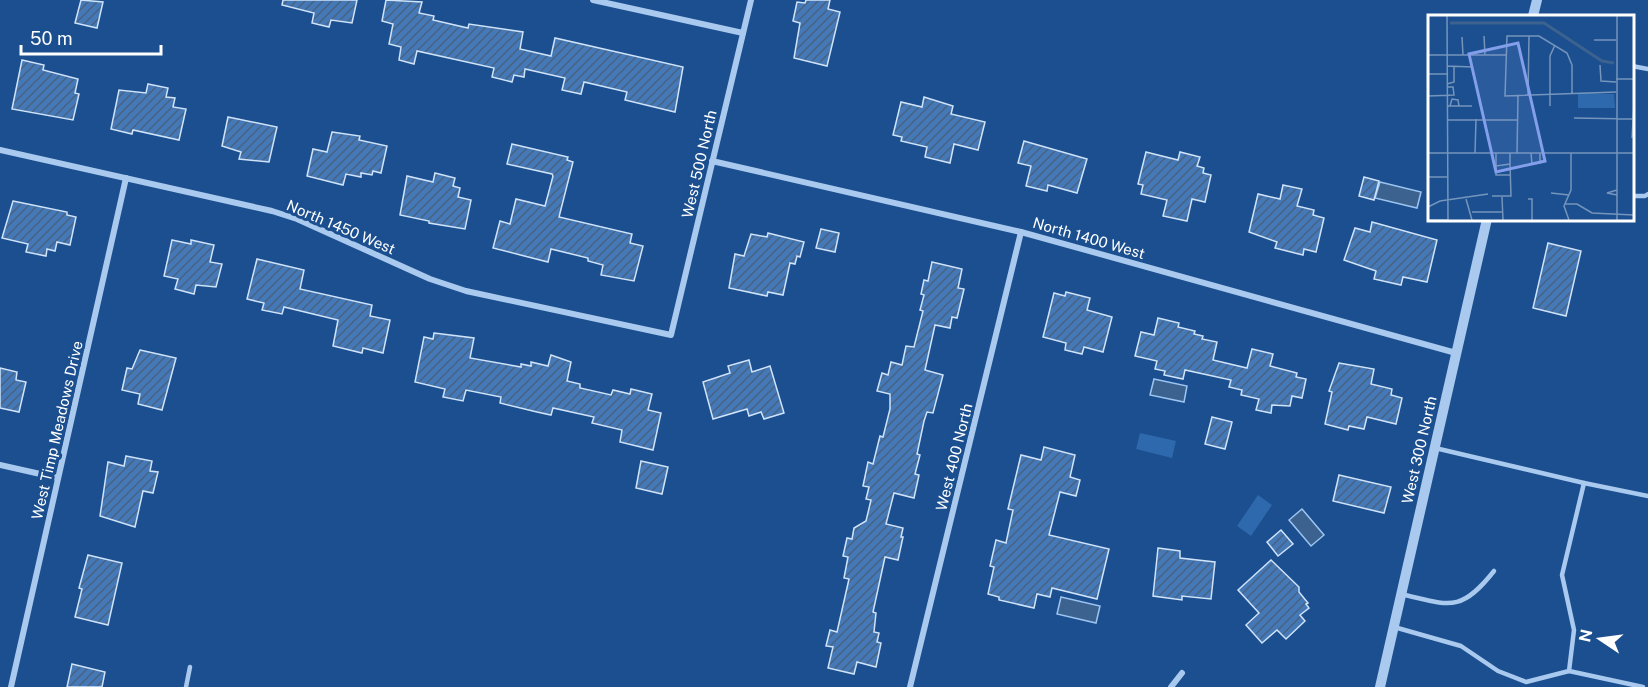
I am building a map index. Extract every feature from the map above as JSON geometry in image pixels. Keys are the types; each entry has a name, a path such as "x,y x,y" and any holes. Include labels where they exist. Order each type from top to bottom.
{"street":[{"path":"593,0 743,33"},
{"name":"West 500 North","path":"671,334 751,0"},
{"path":"1533,15 1537,0"},
{"name":"North 1450 West","path":"0,150 273,211 297,219 430,279 466,291 671,334"},
{"name":"North 1400 West","path":"712,161 1021,232 1456,353"},
{"name":"West Timp Meadows Drive","path":"11,687 126,178"},
{"name":"West 300 North","path":"1380,687 1487,220"},
{"name":"West 400 North","path":"910,687 1021,232"},
{"path":"0,465 58,478"},
{"path":"1171,687 1182,673"}],"lane":[{"path":"1633,66 1648,69"},
{"path":"1633,196 1648,194"},
{"path":"1434,448 1648,496"},
{"path":"1569,671 1574,630 1562,575 1584,483"},
{"path":"1401,594 1451,605 1476,593 1494,571"},
{"path":"1394,627 1461,646 1498,671 1526,682 1569,671 1643,687"},
{"path":"186,687 190,667"}],"shaded area":[{"path":"1380,182 1421,192 1417,208 1375,198"},
{"path":"1154,379 1187,386 1184,402 1150,395"},
{"path":"1140,433 1176,441 1172,458 1136,449"},
{"path":"1258,495 1272,505 1251,536 1237,526"},
{"path":"1302,509 1324,535 1311,546 1289,520"},
{"path":"1061,597 1100,606 1096,623 1057,614"}],"building":[{"path":"81,0 103,2 97,28 75,23"},
{"path":"283,0 357,0 352,23 331,20 329,27 312,23 314,13 282,5"},
{"path":"386,0 422,2 419,13 434,16 433,20 468,28 469,24 523,32 520,49 551,56 555,38 683,67 675,112 625,100 627,92 584,82 581,94 562,90 565,78 525,69 524,77 514,75 512,82 492,77 494,68 417,51 414,64 399,60 401,47 389,44 393,24 382,21"},
{"path":"806,0 830,0 828,9 840,12 827,66 794,58 800,23 793,21 797,2 805,3"},
{"path":"22,60 44,65 43,70 78,79 75,93 79,94 73,120 12,109"},
{"path":"148,84 168,88 166,97 175,98 173,107 186,109 179,140 133,130 132,134 111,129 119,90 146,93"},
{"path":"924,97 953,106 951,114 985,122 978,150 954,144 950,163 925,157 927,147 901,141 902,137 893,135 901,102 922,107"},
{"path":"228,117 277,127 269,162 239,159 241,152 222,146"},
{"path":"332,132 360,136 359,140 387,146 381,173 373,171 372,175 361,173 361,177 346,174 343,185 307,176 313,149 327,152"},
{"path":"1024,141 1087,159 1077,193 1048,185 1047,191 1026,186 1031,166 1018,163"},
{"path":"512,144 568,157 567,160 573,162 559,217 632,234 630,243 643,246 634,281 601,275 603,265 588,261 588,258 551,249 548,262 493,248 500,221 510,224 516,199 545,206 553,176 507,164"},
{"path":"1146,152 1178,160 1180,152 1200,157 1197,166 1204,168 1203,173 1211,175 1205,202 1192,199 1187,221 1163,216 1167,200 1141,194 1143,185 1138,184"},
{"path":"435,173 455,178 453,186 460,188 458,197 471,200 465,229 400,215 407,176 433,182"},
{"path":"1364,177 1379,181 1374,200 1359,196"},
{"path":"1283,185 1302,189 1297,206 1314,210 1313,215 1324,218 1316,252 1304,249 1303,255 1275,248 1277,242 1249,232 1258,194 1280,199"},
{"path":"13,201 67,212 67,215 76,217 70,245 57,242 55,251 47,249 46,256 26,252 28,244 2,238"},
{"path":"1372,222 1437,240 1427,282 1403,277 1401,285 1374,279 1376,271 1344,260 1355,228 1370,232"},
{"path":"821,229 839,233 835,252 816,248"},
{"path":"768,233 804,242 800,257 797,256 795,264 790,263 783,295 768,292 767,296 729,288 735,254 744,256 751,234 767,237"},
{"path":"172,240 191,244 191,240 214,245 210,262 222,264 216,287 196,285 194,294 175,289 178,279 164,276"},
{"path":"1548,243 1581,251 1566,316 1533,308"},
{"path":"257,259 304,270 300,289 372,305 370,316 390,320 383,353 363,348 362,353 333,346 338,320 284,307 282,314 262,310 264,303 247,299"},
{"path":"932,262 962,269 958,288 964,289 957,318 952,317 950,328 935,325 925,370 943,375 933,413 927,412 924,421 917,454 920,455 915,474 919,475 914,498 894,493 886,524 903,528 901,537 903,537 898,560 885,557 873,612 876,613 874,632 879,633 877,642 881,643 876,667 857,662 854,674 828,668 833,647 826,646 830,630 837,632 849,579 844,578 848,557 843,556 847,538 852,539 854,528 866,521 871,500 866,499 869,487 863,486 868,462 873,464 890,409 890,394 877,391 882,373 888,375 891,362 902,365 906,346 914,347 923,311 920,310 924,295 921,294 924,280 928,281"},
{"path":"1066,292 1090,298 1087,310 1112,317 1103,352 1084,347 1082,354 1065,350 1066,343 1043,337 1054,293 1065,296"},
{"path":"1158,318 1179,323 1178,327 1195,331 1194,334 1203,336 1202,339 1217,342 1213,360 1247,368 1252,349 1273,354 1270,366 1297,373 1296,377 1306,379 1302,398 1292,396 1290,406 1272,405 1271,413 1256,410 1259,399 1241,395 1242,390 1229,387 1231,380 1185,370 1183,379 1164,375 1165,371 1155,369 1157,361 1135,356 1141,332 1154,335"},
{"path":"434,333 474,338 470,358 521,367 521,364 531,366 531,362 548,366 551,355 571,362 567,381 580,384 580,388 611,395 613,390 630,394 631,389 652,394 648,410 661,413 653,450 620,442 622,430 592,423 594,417 553,408 551,415 500,403 501,397 466,390 463,401 443,397 445,389 415,382 424,337 433,339"},
{"path":"140,350 176,358 162,410 138,404 140,394 122,390 127,368 132,369"},
{"path":"749,360 752,372 770,366 784,413 764,419 761,412 749,416 747,409 713,419 703,382 730,373 728,366"},
{"path":"1339,363 1374,369 1371,384 1392,389 1391,395 1402,398 1396,424 1367,417 1364,429 1349,426 1348,430 1325,424 1332,392 1329,391"},
{"path":"0,368 17,372 16,380 26,382 19,412 0,408"},
{"path":"1212,417 1232,422 1225,449 1205,444"},
{"path":"1044,447 1075,455 1070,477 1080,480 1076,496 1060,492 1049,535 1109,549 1097,599 1052,588 1050,597 1037,594 1034,608 999,600 999,597 988,594 994,567 990,566 996,540 1006,543 1013,510 1008,509 1021,455 1041,460"},
{"path":"126,456 152,461 150,471 158,472 153,493 143,491 135,527 100,516 108,462 124,466"},
{"path":"641,461 668,467 662,494 636,488"},
{"path":"1339,475 1391,487 1384,513 1333,501"},
{"path":"1281,530 1293,544 1278,556 1267,542"},
{"path":"1158,548 1180,551 1180,558 1215,562 1211,599 1182,596 1182,600 1153,596"},
{"path":"88,555 122,563 108,625 75,617 82,589 79,588"},
{"path":"1271,560 1299,587 1299,592 1308,603 1306,604 1309,608 1300,615 1305,621 1286,639 1277,630 1262,643 1246,625 1259,613 1238,590"},
{"path":"72,664 105,672 102,687 67,687"}]}
